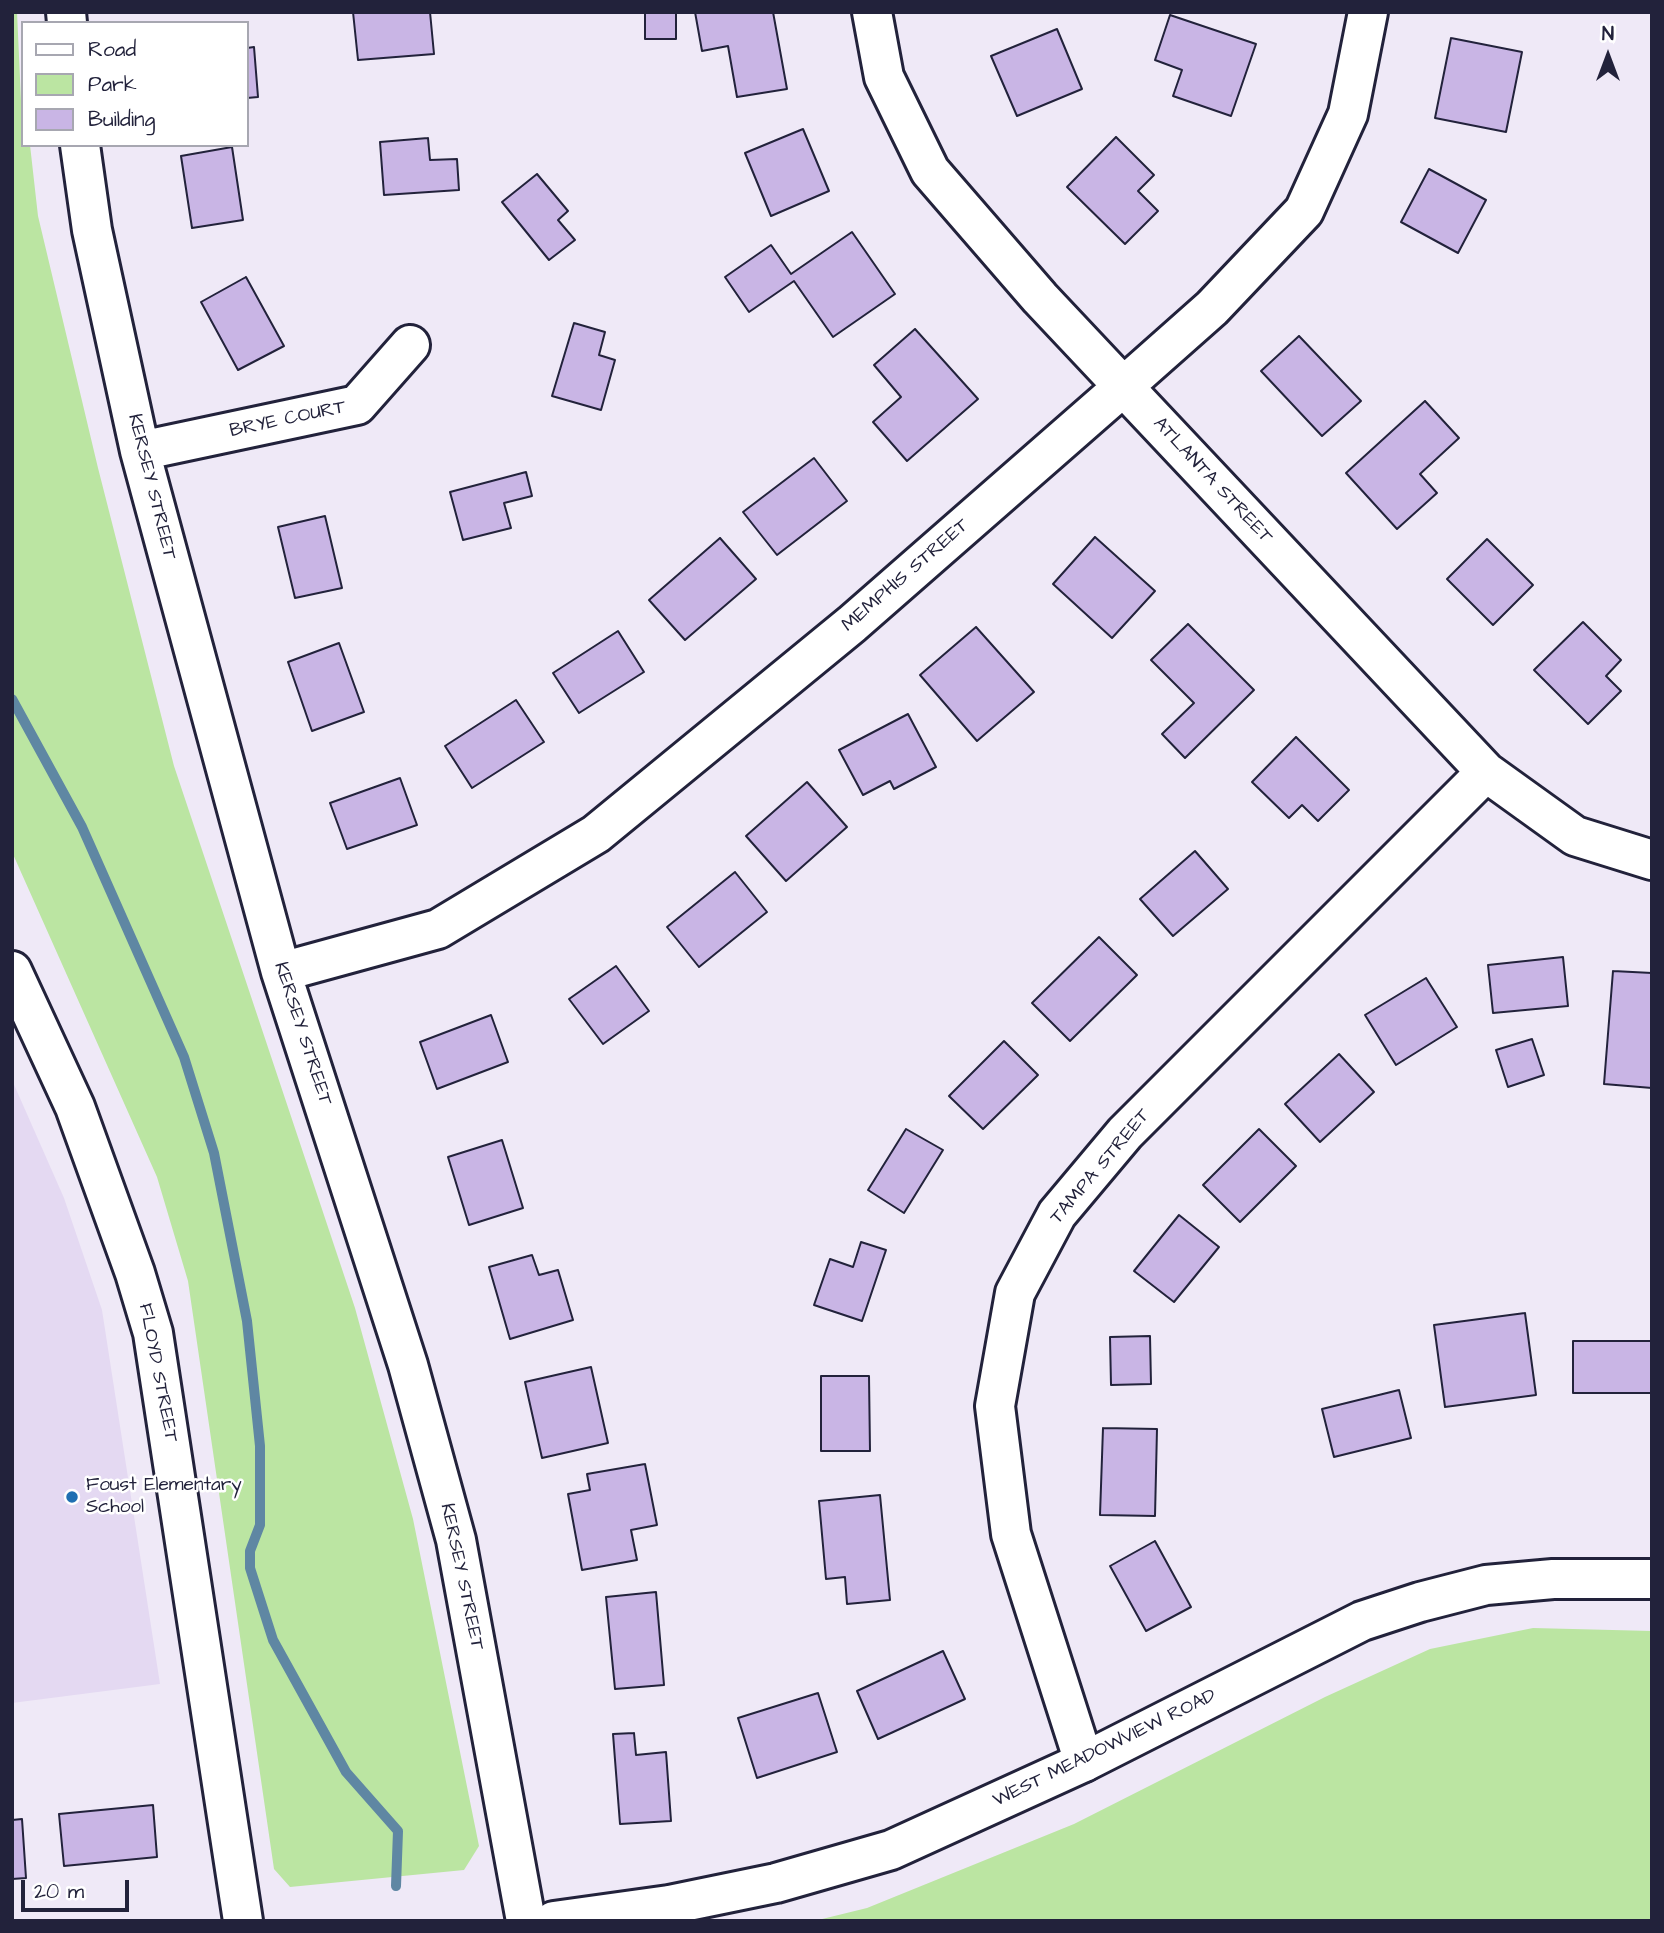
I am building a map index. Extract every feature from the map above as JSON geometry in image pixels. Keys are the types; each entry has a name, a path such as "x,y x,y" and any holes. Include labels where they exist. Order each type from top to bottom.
{"street":[{"name":"ATLANTA STREET","path":"872,12 884,77 930,171 1040,298 1486,772 1575,836 1652,860"},
{"name":"MEMPHIS STREET","path":"281,972 438,929 596,834 852,624 1124,386 1212,308 1304,211 1348,114 1368,12"},
{"name":"KERSEY STREET","path":"80,147 92,230 140,451 281,972 408,1365 456,1540 526,1921"},
{"name":"BRYE COURT","path":"140,451 357,405 410,345"},
{"name":"TAMPA STREET","path":"1084,1762 1011,1534 995,1406 1015,1293 1057,1214 1125,1133 1486,772"},
{"name":"FLOYD STREET","path":"12,971 75,1107 135,1273 153,1333 243,1921"},
{"name":"WEST MEADOWVIEW ROAD","path":"554,1921 669,1905 776,1883 891,1850 1084,1762 1362,1621 1397,1610 1486,1585 1553,1579 1652,1579"}],"shaded area":[{"name":"Foust Elementary School","path":"12,1080 64,1198 102,1310 160,1684 12,1703"}],"green space":[{"path":"12,12 17,12 21,147 30,147 38,216 98,468 174,766 355,1308 413,1519 479,1846 464,1870 290,1887 274,1869 188,1281 157,1177 12,852"},
{"path":"1533,1628 1652,1631 1652,1921 814,1921 867,1908 1074,1824 1325,1697 1430,1649"}],"building":[{"path":"353,12 430,12 434,54 358,60"},
{"path":"645,12 676,12 676,39 645,39"},
{"path":"695,12 773,12 787,89 737,97 728,46 702,51"},
{"path":"1170,15 1256,44 1231,116 1173,96 1182,70 1155,60"},
{"path":"1057,29 1082,89 1017,116 991,56"},
{"path":"1451,38 1522,52 1506,132 1435,118"},
{"path":"254,47 258,97 248,98 248,48"},
{"path":"803,129 829,191 771,216 745,153"},
{"path":"1116,137 1154,175 1138,191 1158,211 1125,244 1067,187"},
{"path":"428,138 430,160 457,159 459,190 384,195 380,142"},
{"path":"232,147 243,220 192,228 181,156"},
{"path":"1429,169 1486,200 1458,253 1401,222"},
{"path":"537,174 568,211 558,220 575,240 549,260 502,202"},
{"path":"852,232 895,294 833,337 794,281 749,312 725,277 771,245 791,274"},
{"path":"246,277 284,346 238,370 201,302"},
{"path":"574,323 605,332 599,355 615,360 601,410 552,396"},
{"path":"915,329 978,399 907,461 873,422 901,397 874,365"},
{"path":"1299,336 1361,401 1322,436 1261,371"},
{"path":"1425,401 1459,438 1420,474 1437,493 1397,529 1346,473"},
{"path":"814,458 847,501 777,555 743,512"},
{"path":"526,472 532,496 504,503 511,528 463,540 450,492"},
{"path":"325,516 342,588 295,598 278,527"},
{"path":"1095,537 1155,591 1112,638 1053,584"},
{"path":"720,538 756,579 685,640 649,600"},
{"path":"1487,539 1533,585 1493,625 1447,579"},
{"path":"1583,622 1621,660 1606,676 1621,691 1588,724 1534,670"},
{"path":"1188,624 1254,690 1185,758 1162,734 1194,703 1151,660"},
{"path":"976,627 1034,692 977,741 920,675"},
{"path":"618,631 644,672 579,713 553,673"},
{"path":"339,643 364,712 312,731 288,662"},
{"path":"516,700 544,742 472,788 445,746"},
{"path":"908,714 936,767 894,789 890,781 863,795 839,750"},
{"path":"1296,737 1349,790 1318,821 1302,805 1289,818 1252,782"},
{"path":"400,778 417,825 347,849 330,803"},
{"path":"807,782 847,827 786,881 746,836"},
{"path":"1195,851 1228,889 1173,936 1140,899"},
{"path":"735,872 767,912 699,967 667,927"},
{"path":"1099,937 1137,975 1070,1041 1032,1003"},
{"path":"1563,957 1568,1006 1493,1013 1488,965"},
{"path":"616,966 649,1011 603,1044 569,999"},
{"path":"1613,971 1652,973 1652,1088 1604,1084"},
{"path":"1426,978 1457,1027 1396,1065 1365,1015"},
{"path":"491,1015 508,1062 437,1089 420,1042"},
{"path":"1532,1039 1544,1075 1508,1087 1496,1050"},
{"path":"1004,1041 1038,1075 983,1129 949,1096"},
{"path":"1339,1054 1374,1092 1320,1142 1285,1104"},
{"path":"906,1129 943,1150 904,1213 868,1190"},
{"path":"1259,1129 1296,1166 1240,1222 1203,1185"},
{"path":"502,1140 523,1208 469,1225 448,1157"},
{"path":"1179,1215 1219,1247 1174,1302 1134,1271"},
{"path":"861,1242 886,1250 862,1321 814,1305 830,1259 853,1267"},
{"path":"532,1255 539,1275 558,1270 573,1320 510,1339 489,1267"},
{"path":"1525,1313 1536,1395 1445,1407 1434,1325"},
{"path":"1150,1336 1151,1384 1111,1385 1110,1337"},
{"path":"1573,1341 1652,1341 1652,1393 1573,1393"},
{"path":"591,1367 608,1443 542,1458 525,1382"},
{"path":"821,1376 869,1376 870,1451 821,1451"},
{"path":"1399,1390 1411,1438 1334,1457 1322,1409"},
{"path":"1103,1428 1157,1429 1155,1516 1100,1515"},
{"path":"645,1464 657,1525 631,1530 637,1560 582,1570 568,1494 590,1490 587,1474"},
{"path":"880,1495 890,1600 847,1604 845,1577 826,1579 819,1501"},
{"path":"1155,1541 1191,1607 1146,1631 1110,1566"},
{"path":"656,1592 664,1685 615,1689 606,1597"},
{"path":"943,1651 965,1699 878,1739 857,1691"},
{"path":"818,1693 837,1752 757,1778 738,1718"},
{"path":"634,1733 636,1755 666,1752 671,1821 620,1824 613,1734"},
{"path":"153,1805 157,1857 64,1866 59,1814"},
{"path":"22,1819 26,1878 12,1879 12,1820"}],"waterway":[{"path":"12,699 82,827 184,1057 214,1153 247,1321 260,1446 260,1525 250,1551 250,1568 273,1640 346,1772 398,1831 396,1886"}],"place":[{"name":"Foust Elementary School","path":"72,1497"}]}
